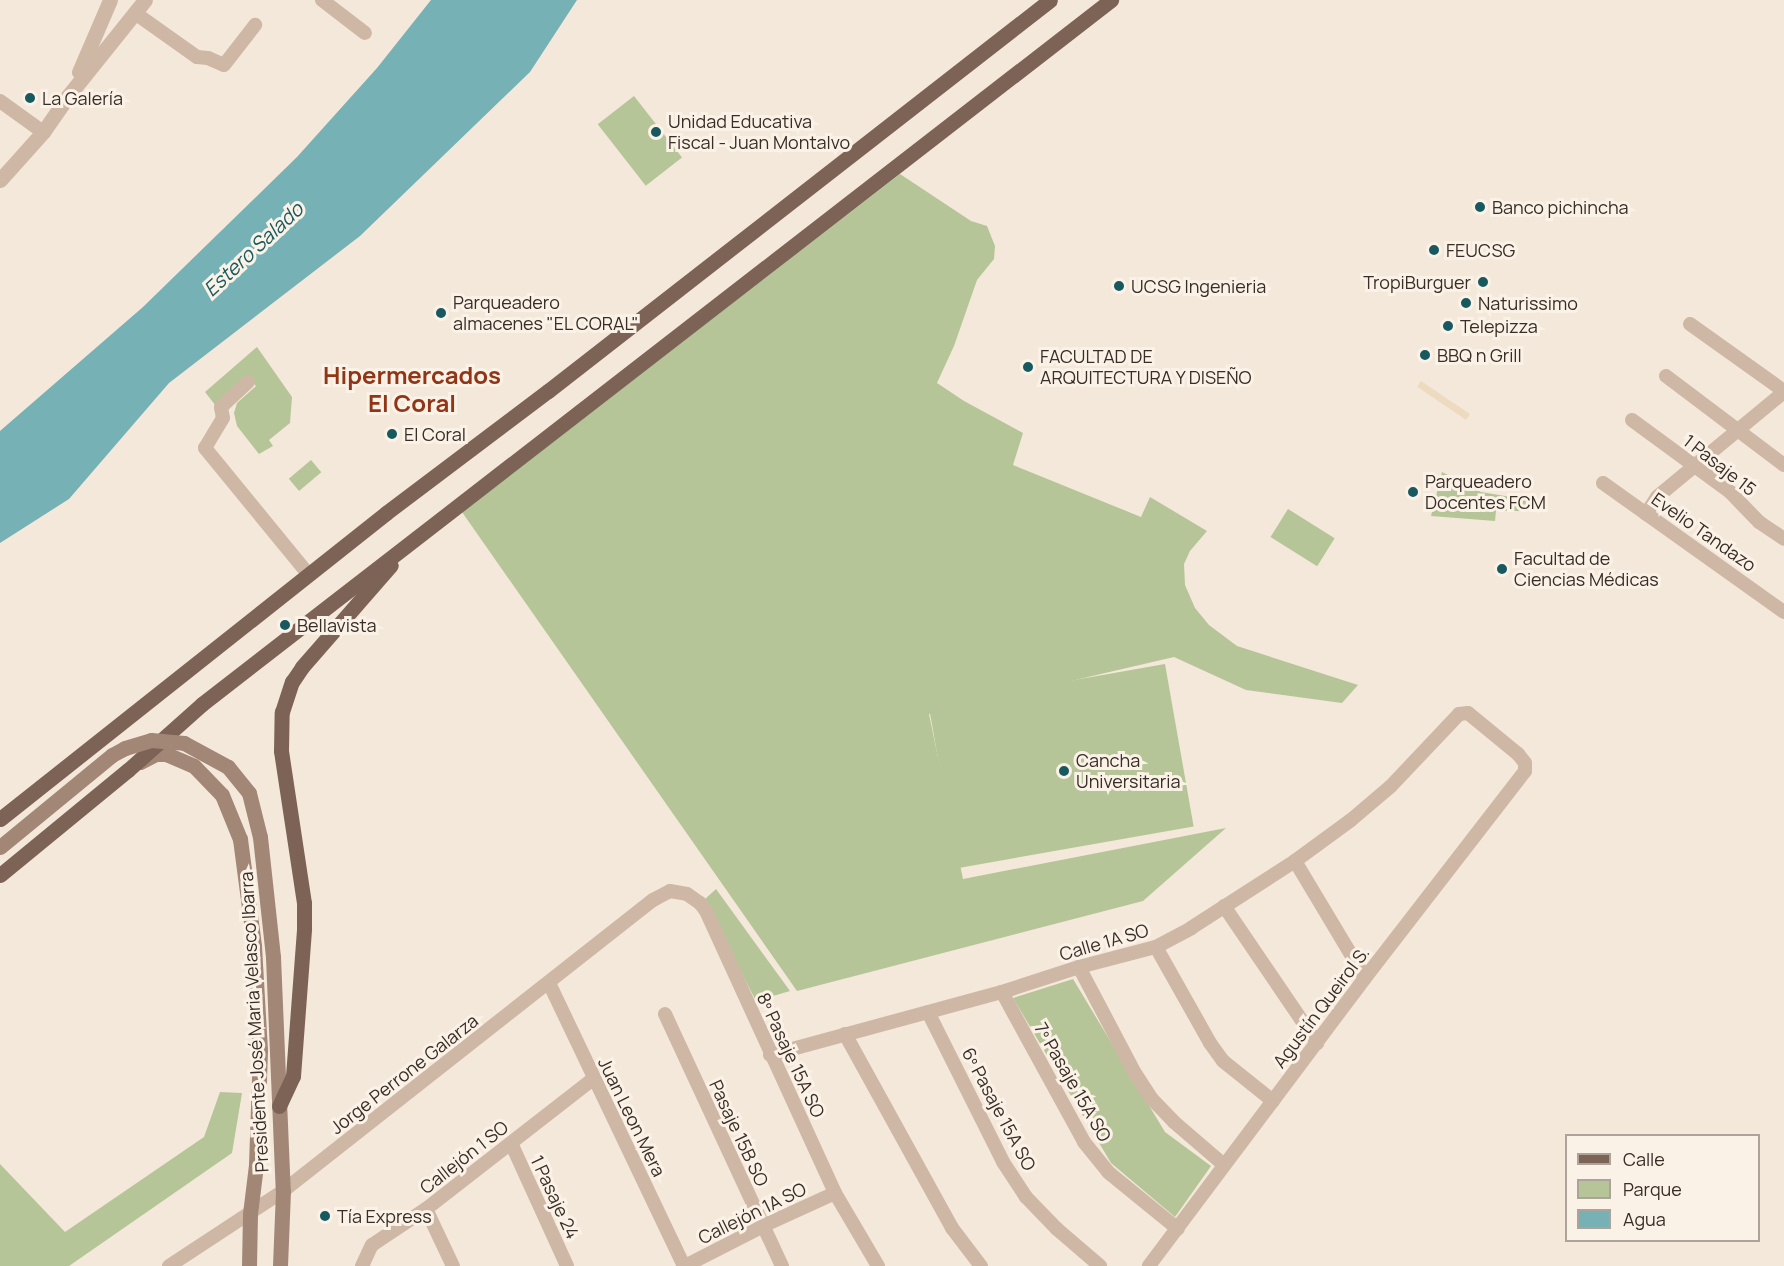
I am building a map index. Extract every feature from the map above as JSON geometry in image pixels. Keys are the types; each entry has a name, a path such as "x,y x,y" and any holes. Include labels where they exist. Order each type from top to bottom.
{"main road":[{"path":"0,819 309,575 1050,0"},
{"path":"0,875 128,771 202,704 1111,0"},
{"path":"279,1106 293,1076 304,928 303,903 280,751 282,712 292,682 320,643 414,538"},
{"name":"Presidente José Maria Velasco Ibarra","path":"0,847 112,755 125,748 151,740 176,742 195,747 228,767 249,793 260,837 273,957 283,1191 280,1266"},
{"name":"Presidente José Maria Velasco Ibarra","path":"128,771 156,754 175,756 184,760 205,775 222,795 240,839 254,946 260,1050 256,1165 250,1214 249,1266"}],"street":[{"path":"68,96 110,0"},
{"path":"0,180 43,132 68,96 145,0"},
{"path":"322,0 365,33"},
{"path":"135,13 197,57 208,58 224,65 255,25"},
{"path":"0,101 43,132"},
{"path":"1646,514 1657,497 1784,392 1690,324"},
{"path":"1666,376 1736,430 1750,437 1784,465"},
{"path":"248,382 221,407 223,418 205,448 309,575"},
{"name":"1 Pasaje 15","path":"1632,420 1730,492 1759,522 1784,539"},
{"name":"Evelio Tandazo","path":"1603,483 1784,612"},
{"name":"Calle 1A SO","path":"770,1055 1002,992 1079,967 1156,946 1295,861 1351,820 1391,786 1459,714 1468,713 1518,754 1525,763 1525,771"},
{"name":"Agustín Queirol S.","path":"1149,1266 1365,978 1525,771"},
{"path":"1295,861 1365,978"},
{"name":"8º Pasaje 15A SO","path":"652,900 669,891 687,894 700,903 835,1193 878,1266"},
{"name":"Jorge Perrone Galarza","path":"169,1266 283,1191 652,900"},
{"path":"1224,906 1317,1043"},
{"path":"1156,946 1216,1052 1273,1101"},
{"path":"1079,967 1135,1073 1152,1099 1174,1122 1224,1165"},
{"name":"Juan Leon Mera","path":"549,983 593,1079 685,1266"},
{"name":"7º Pasaje 15A SO","path":"1002,992 1084,1142 1108,1172 1178,1229"},
{"name":"6º Pasaje 15A SO","path":"928,1012 1003,1162 1026,1197 1057,1229 1100,1266"},
{"name":"Pasaje 15B SO","path":"665,1014 782,1266"},
{"path":"845,1034 952,1228 981,1266"},
{"name":"Callejón 1 SO","path":"362,1266 372,1245 426,1209 593,1079"},
{"name":"1 Pasaje 24","path":"511,1143 567,1266"},
{"name":"Callejón 1A SO","path":"685,1266 763,1226 835,1193"},
{"path":"426,1209 453,1266"}],"green space":[{"path":"634,96 682,157 646,186 598,124"},
{"path":"900,174 971,221 987,226 995,246 994,259 977,280 954,346 937,383 964,401 1023,433 1013,465 1141,517 1150,497 1207,531 1190,551 1184,564 1185,585 1195,608 1209,625 1237,646 1358,685 1342,703 1246,690 1174,657 929,714 963,879 1226,828 1143,901 797,991 462,512"},
{"path":"257,347 292,397 290,423 269,440 273,446 259,454 237,426 234,413 237,403 256,386 250,379 216,406 205,392"},
{"path":"311,460 321,472 299,491 289,479"},
{"path":"1442,472 1481,492 1511,497 1528,496 1528,511 1496,511 1495,521 1431,516"},
{"path":"1288,509 1335,538 1317,566 1271,537"},
{"name":"Cancha Universitaria","path":"1165,664 1194,826 957,868 929,706"},
{"path":"716,889 790,991 756,1001 704,900"},
{"path":"1073,979 1165,1132 1211,1166 1175,1217 1111,1163 1013,998"},
{"path":"220,1092 242,1093 232,1153 69,1266 0,1266 0,1164 65,1232 204,1137"}],"shaded area":[{"path":"1421,381 1470,414 1466,420 1417,387"}],"water":[{"name":"Estero Salado","path":"431,0 577,0 530,72 360,236 169,383 69,499 0,543 0,431 143,307 297,157 377,68"}],"place":[{"name":"La Galería","path":"30,98"},
{"name":"Unidad Educativa Fiscal - Juan Montalvo","path":"656,132"},
{"name":"Banco pichincha","path":"1480,207"},
{"name":"FEUCSG","path":"1434,250"},
{"name":"TropiBurguer","path":"1483,282"},
{"name":"UCSG Ingenieria","path":"1119,286"},
{"name":"Naturissimo","path":"1466,303"},
{"name":"Parqueadero almacenes \"EL CORAL\"","path":"441,313"},
{"name":"Telepizza","path":"1448,326"},
{"name":"BBQ n Grill","path":"1425,355"},
{"name":"FACULTAD DE ARQUITECTURA Y DISEÑO","path":"1028,367"},
{"name":"El Coral","path":"392,434"},
{"name":"Parqueadero Docentes FCM","path":"1413,492"},
{"name":"Facultad de Ciencias Médicas","path":"1502,569"},
{"name":"Bellavista","path":"285,625"},
{"name":"Cancha Universitaria","path":"1064,771"},
{"name":"Tía Express","path":"325,1216"}],"district":[{"name":"Hipermercados El Coral","path":"412,389"}]}
